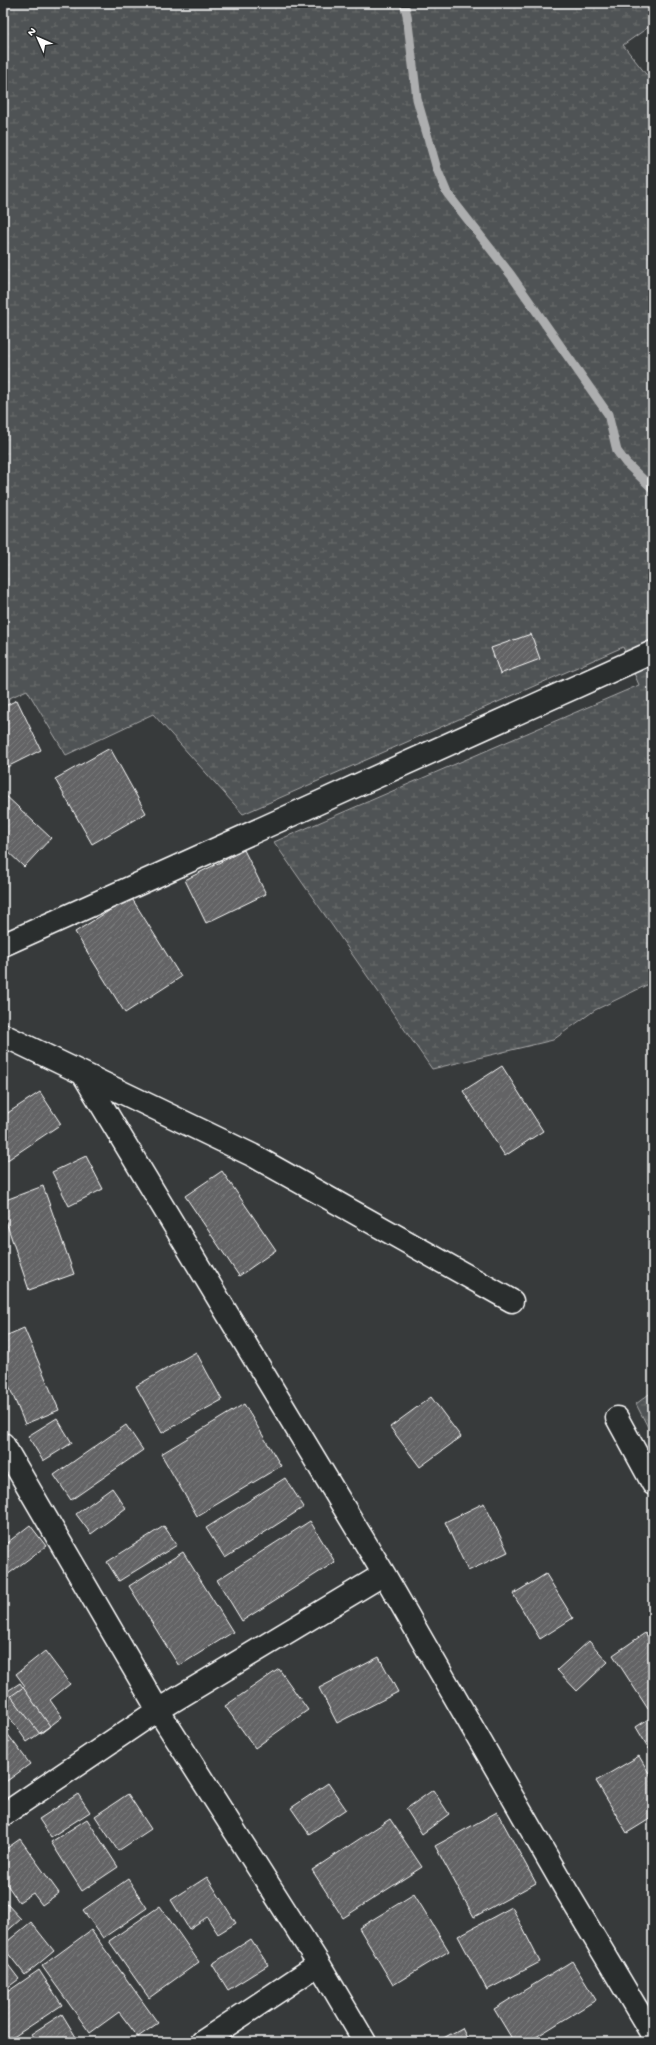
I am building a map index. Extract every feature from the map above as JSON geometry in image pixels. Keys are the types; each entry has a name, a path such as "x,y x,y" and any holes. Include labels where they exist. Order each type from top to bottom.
{"street":[{"path":"3,945 653,652"},
{"path":"3,1035 252,1155 512,1301"},
{"path":"83,1074 384,1574 566,1890 653,2036"},
{"path":"617,1418 653,1484"},
{"path":"3,1444 8,1466 158,1710 319,1964 365,2042"},
{"path":"3,1815 158,1710 384,1574"},
{"path":"202,2042 319,1964"}],"green space":[{"path":"3,3 653,3 653,24 623,45 653,83 653,982 595,1010 553,1040 432,1069 274,842 639,685 623,647 243,814 153,714 66,755 27,690 3,701"},
{"path":"653,1391 653,1437 636,1404"}],"building":[{"path":"531,634 540,659 500,674 491,648"},
{"path":"17,700 41,750 7,767 3,759 3,707"},
{"path":"110,748 146,813 92,844 55,779"},
{"path":"3,793 51,838 24,867 3,847"},
{"path":"244,850 266,894 206,923 185,880"},
{"path":"131,897 181,977 125,1013 75,932"},
{"path":"502,1066 543,1131 505,1156 463,1091"},
{"path":"40,1092 61,1124 3,1163 3,1116"},
{"path":"86,1156 103,1189 69,1206 52,1172"},
{"path":"222,1171 276,1250 239,1276 185,1196"},
{"path":"43,1186 74,1274 29,1290 3,1213 3,1201"},
{"path":"3,1277 7,1290 3,1291"},
{"path":"24,1328 59,1410 25,1424 3,1372 3,1337"},
{"path":"196,1352 222,1400 162,1433 136,1386"},
{"path":"431,1397 461,1437 420,1467 390,1427"},
{"path":"244,1404 281,1466 197,1516 161,1454"},
{"path":"57,1418 72,1443 43,1461 28,1436"},
{"path":"126,1425 143,1450 71,1500 54,1475"},
{"path":"285,1478 304,1507 225,1558 206,1528"},
{"path":"112,1488 126,1508 91,1534 76,1514"},
{"path":"484,1503 508,1552 468,1571 445,1522"},
{"path":"310,1521 335,1562 242,1621 217,1580"},
{"path":"30,1525 46,1546 3,1578 3,1546"},
{"path":"164,1526 177,1545 119,1581 107,1562"},
{"path":"183,1552 233,1632 179,1666 129,1586"},
{"path":"546,1574 573,1618 540,1639 513,1594"},
{"path":"645,1633 653,1645 653,1706 648,1709 613,1655"},
{"path":"589,1641 608,1662 577,1691 557,1670"},
{"path":"45,1651 70,1684 50,1700 62,1717 40,1734 11,1696 25,1686 16,1674"},
{"path":"379,1657 398,1692 337,1723 319,1688"},
{"path":"279,1669 308,1710 255,1748 225,1706"},
{"path":"20,1683 50,1726 27,1742 3,1708 3,1694"},
{"path":"653,1716 653,1746 649,1749 636,1727"},
{"path":"3,1728 30,1764 3,1784"},
{"path":"639,1756 653,1780 653,1817 627,1833 596,1781"},
{"path":"328,1783 346,1809 309,1834 291,1808"},
{"path":"433,1790 449,1814 422,1834 406,1809"},
{"path":"78,1794 90,1812 51,1837 39,1819"},
{"path":"128,1794 151,1829 118,1851 95,1816"},
{"path":"497,1812 536,1883 474,1917 435,1846"},
{"path":"87,1819 118,1867 82,1891 51,1842"},
{"path":"390,1819 422,1867 343,1918 312,1870"},
{"path":"20,1839 59,1893 42,1905 33,1893 19,1902 3,1879 3,1851"},
{"path":"207,1877 236,1923 218,1934 207,1917 189,1929 171,1900"},
{"path":"128,1879 147,1908 103,1938 83,1910"},
{"path":"414,1894 449,1951 393,1985 359,1928"},
{"path":"6,1903 21,1919 3,1935 3,1906"},
{"path":"160,1906 199,1962 149,1998 109,1941"},
{"path":"512,1907 540,1962 487,1990 458,1936"},
{"path":"31,1922 54,1951 25,1975 3,1945"},
{"path":"91,1930 158,2023 138,2037 119,2012 90,2033 42,1966"},
{"path":"251,1939 268,1965 228,1990 212,1964"},
{"path":"3,1958 19,1979 3,1991"},
{"path":"572,1961 596,2000 528,2042 514,2042 494,2009"},
{"path":"39,1970 62,2005 6,2042 3,2037 3,1995"},
{"path":"62,2014 79,2042 36,2042 31,2034"},
{"path":"462,2028 469,2042 436,2042"}],"waterway":[{"path":"404,3 407,15 417,99 437,169 447,193 511,275 608,414 617,451 626,463 653,489"}]}
